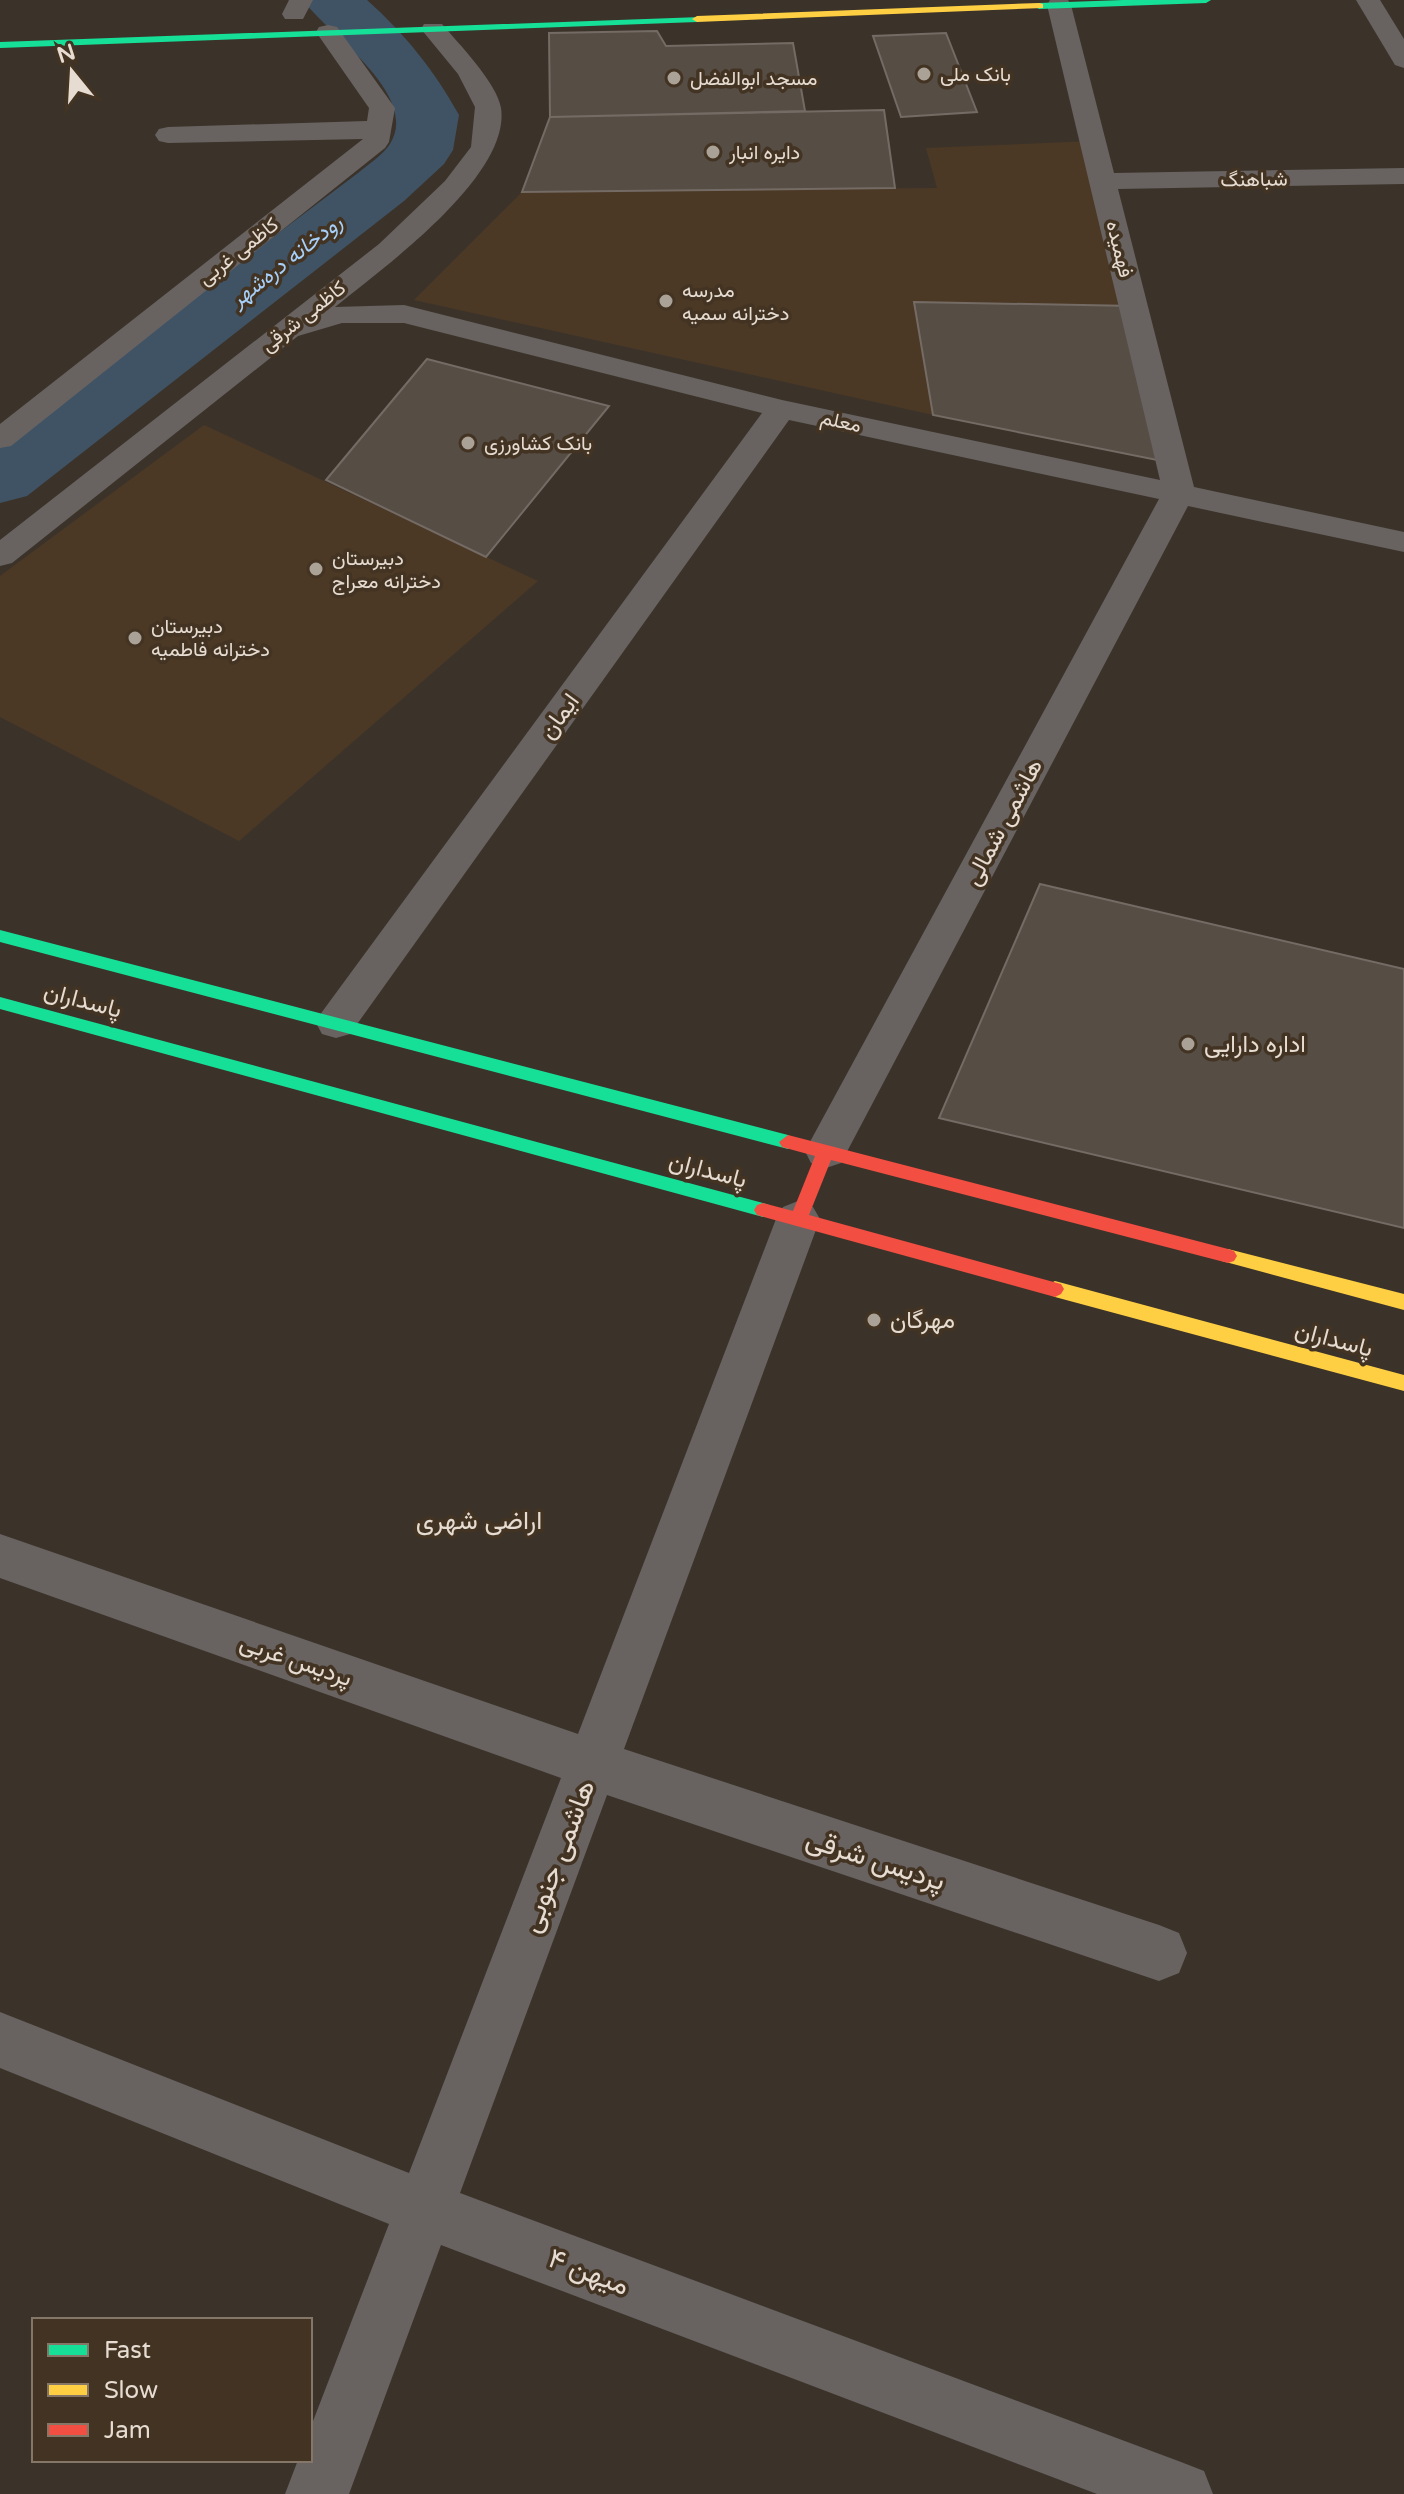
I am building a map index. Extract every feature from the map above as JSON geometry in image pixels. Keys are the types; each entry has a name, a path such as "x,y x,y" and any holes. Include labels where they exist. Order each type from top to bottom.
{"main road":[{"path":"0,45 300,18 433,19 1206,0"},
{"name":"پاسداران","path":"0,936 1404,1302"},
{"name":"پاسداران","path":"0,1003 1404,1383"},
{"path":"798,1219 826,1151"}],"street":[{"path":"1368,0 1404,60"},
{"name":"فهمیده","path":"1059,5 1179,493"},
{"path":"168,135 378,129 382,108 300,18"},
{"name":"کاظمی شرقی","path":"0,556 389,250 455,187 484,147 488,107 469,71 433,19"},
{"name":"کاظمی غربی","path":"0,439 376,142 378,129"},
{"name":"شباهنگ","path":"1104,181 1404,176"},
{"path":"389,250 369,284 377,298 404,314"},
{"name":"معلم","path":"282,332 322,316 344,312 404,314 781,409 1404,542"},
{"name":"ایمان","path":"336,1023 781,409"},
{"name":"هاشمی شمالی","path":"826,1151 1179,493"},
{"name":"هاشمی جنوبی","path":"317,2494 798,1219"},
{"name":"پردیس غربی","path":"0,1556 592,1764"},
{"name":"پردیس شرقی","path":"592,1764 1159,1953"},
{"name":"میهن ۴","path":"0,2040 425,2209 1181,2494"}],"shaded area":[{"name":"مدرسه دخترانه سمیه","path":"1093,141 1134,306 914,302 933,415 414,300 522,192 937,188 926,148"},
{"path":"204,425 538,581 239,841 0,717 0,576"}],"building":[{"name":"مسجد ابوالفضل","path":"657,31 666,46 793,43 805,111 550,117 549,33"},
{"name":"بانک ملی","path":"946,33 977,112 901,117 873,36"},
{"name":"دایره انبار","path":"884,110 895,188 522,192 550,117"},
{"path":"914,302 1134,306 1172,463 933,415"},
{"name":"بانک کشاورزی","path":"427,359 609,406 486,557 326,480"},
{"name":"اداره دارایی","path":"1040,884 1404,969 1404,1228 939,1118"}],"waterway":[{"name":"رودخانه دره‌شهر","path":"0,480 381,187 421,150 428,115 410,81 379,42 332,0"}],"traffic: fast":[{"path":"1039,6 1206,0"},
{"path":"0,45 697,19"},
{"path":"0,936 788,1142"},
{"path":"0,1003 763,1210"}],"traffic: slow":[{"path":"697,19 1039,6"},
{"path":"1228,1256 1404,1302"},
{"path":"1055,1289 1404,1383"}],"traffic: jam":[{"path":"788,1142 1228,1256"},
{"path":"798,1219 826,1151"},
{"path":"763,1210 1055,1289"}],"place":[{"name":"بانک ملی","path":"924,74"},
{"name":"مسجد ابوالفضل","path":"674,78"},
{"name":"دایره انبار","path":"713,152"},
{"name":"مدرسه دخترانه سمیه","path":"666,301"},
{"name":"بانک کشاورزی","path":"468,443"},
{"name":"دبیرستان دخترانه معراج","path":"316,569"},
{"name":"دبیرستان دخترانه فاطمیه","path":"135,638"},
{"name":"اداره دارایی","path":"1188,1044"},
{"name":"مهرگان","path":"874,1320"}],"district":[{"name":"اراضی شهری","path":"479,1520"}]}
